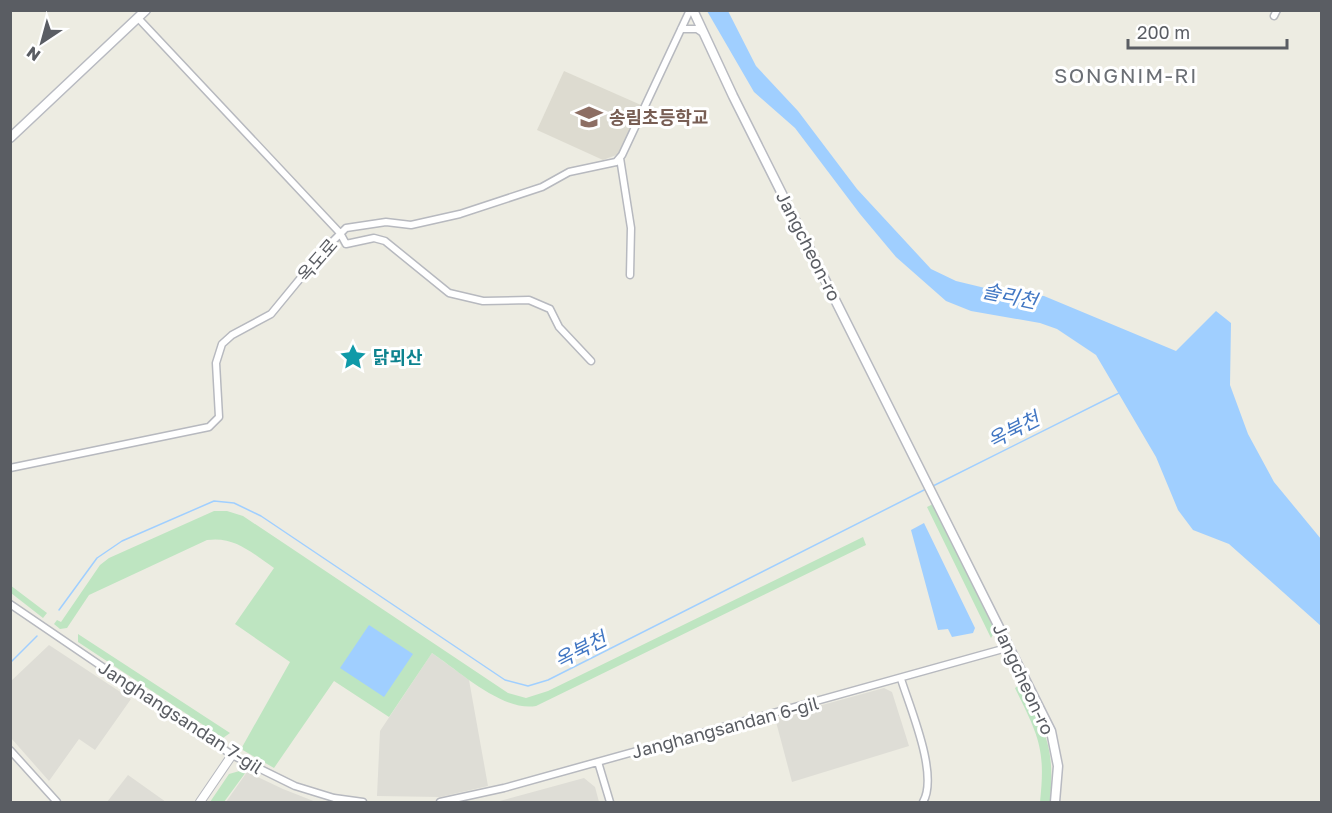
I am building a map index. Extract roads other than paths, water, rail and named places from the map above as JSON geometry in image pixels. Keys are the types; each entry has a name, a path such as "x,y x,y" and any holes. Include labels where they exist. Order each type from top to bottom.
{"main road":[{"path":"10,138 146,10"},
{"name":"Jangcheon-ro","path":"692,10 1051,731 1058,766 1055,802"}],"street":[{"path":"630,275 632,262 628,250 631,228 620,158 692,10"},
{"path":"138,18 340,233 346,244 374,238 385,241 449,293 483,301 529,300 550,309 559,327 591,361"},
{"path":"681,29 697,29 704,34"},
{"name":"옥도로","path":"10,468 209,427 219,417 216,363 222,344 232,335 271,314 346,228 386,222 411,225 460,214 542,187 569,172 604,166 620,158"},
{"name":"Janghangsandan 7-gil","path":"10,604 232,754 295,786 334,798 363,802"},
{"name":"Janghangsandan 6-gil","path":"440,802 458,800 598,762 1010,647"},
{"path":"901,679 925,763 928,782 923,802"},
{"path":"10,750 57,802"},
{"path":"200,802 232,754"},
{"path":"598,762 610,802"}],"water":[{"name":"솔리천","path":"707,11 728,11 756,66 798,111 857,189 931,269 956,281 1014,295 1044,296 1176,351 1216,311 1231,323 1230,385 1248,434 1274,482 1321,539 1321,626 1229,544 1193,530 1178,510 1156,457 1096,355 1057,329 1040,323 971,311 946,301 896,257 860,214 795,128 754,92"},
{"path":"924,523 975,628 973,633 952,637 948,629 938,630 911,530"},
{"path":"369,625 413,654 384,697 340,668"}],"waterway":[{"name":"옥북천","path":"933,486 1119,393"},
{"name":"옥북천","path":"59,610 97,558 122,541 214,501 234,503 261,516 505,680 528,686 548,680 926,489"},
{"path":"10,663 37,636"}],"place":[{"name":"송림초등학교","path":"589,117"},
{"name":"닭뫼산","path":"353,357"}],"district":[{"name":"SONGNIM-RI","path":"1126,75"}]}
